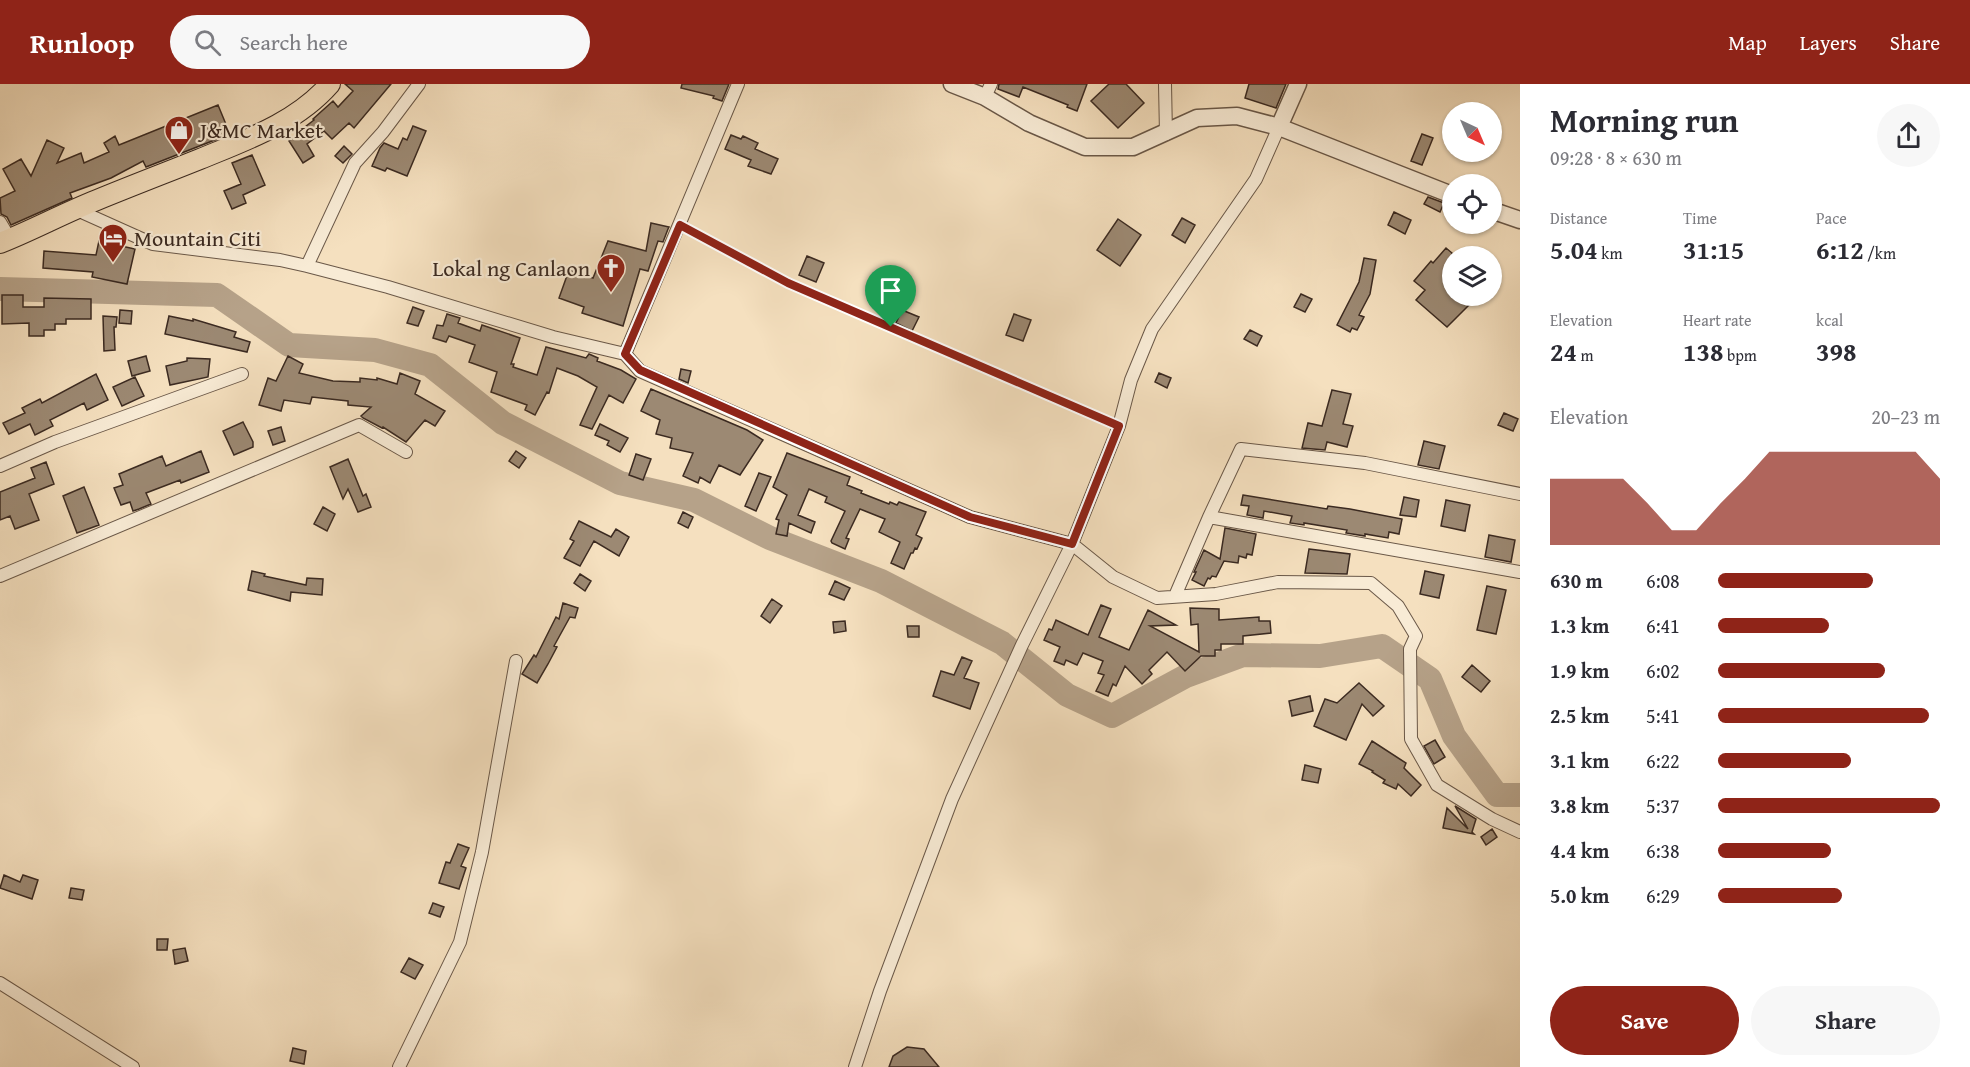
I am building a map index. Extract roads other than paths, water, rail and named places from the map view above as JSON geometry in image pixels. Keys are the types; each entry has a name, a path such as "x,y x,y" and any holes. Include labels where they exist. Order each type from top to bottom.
{"main road":[{"path":"5,241 75,209 242,142 280,124 317,99 330,84"}],"street":[{"path":"307,266 355,163 383,132 419,84"},
{"path":"625,354 738,84"},
{"path":"952,84 988,91 1029,123 1085,147 1133,147 1197,118 1237,116 1279,127 1442,191"},
{"path":"1165,84 1166,134"},
{"path":"855,1067 880,991 952,799 1022,645 1072,544 1119,426 1131,380 1152,329 1256,179 1298,84"},
{"path":"75,209 153,244 280,260 307,266 388,287 553,337 625,354 640,370 970,517 1072,544 1113,577 1157,598 1216,594 1278,582 1371,583 1398,606 1416,636 1410,649 1411,739 1437,785 1492,819 1520,832"},
{"path":"1502,214 1520,220"},
{"path":"0,222 5,241"},
{"path":"0,466 55,442 242,374"},
{"path":"0,576 359,425 406,452"},
{"path":"1176,596 1241,449 1365,463 1520,494"},
{"path":"1209,517 1520,572"},
{"path":"399,1067 460,942 482,852 516,661"},
{"path":"0,983 133,1067"}],"lane":[{"path":"680,225 788,283 1119,426"}],"waterway":[{"path":"0,289 217,295 289,345 375,350 430,365 503,423 620,483 694,500 770,538 881,581 1002,643 1067,695 1112,716 1186,676 1243,655 1320,656 1382,646 1430,679 1454,736 1497,795 1520,795"}],"place":[{"name":"J&MC Market","path":"179,156"},
{"name":"Mountain Citi","path":"113,264"},
{"name":"Lokal ng Canlaon","path":"611,294"}]}
